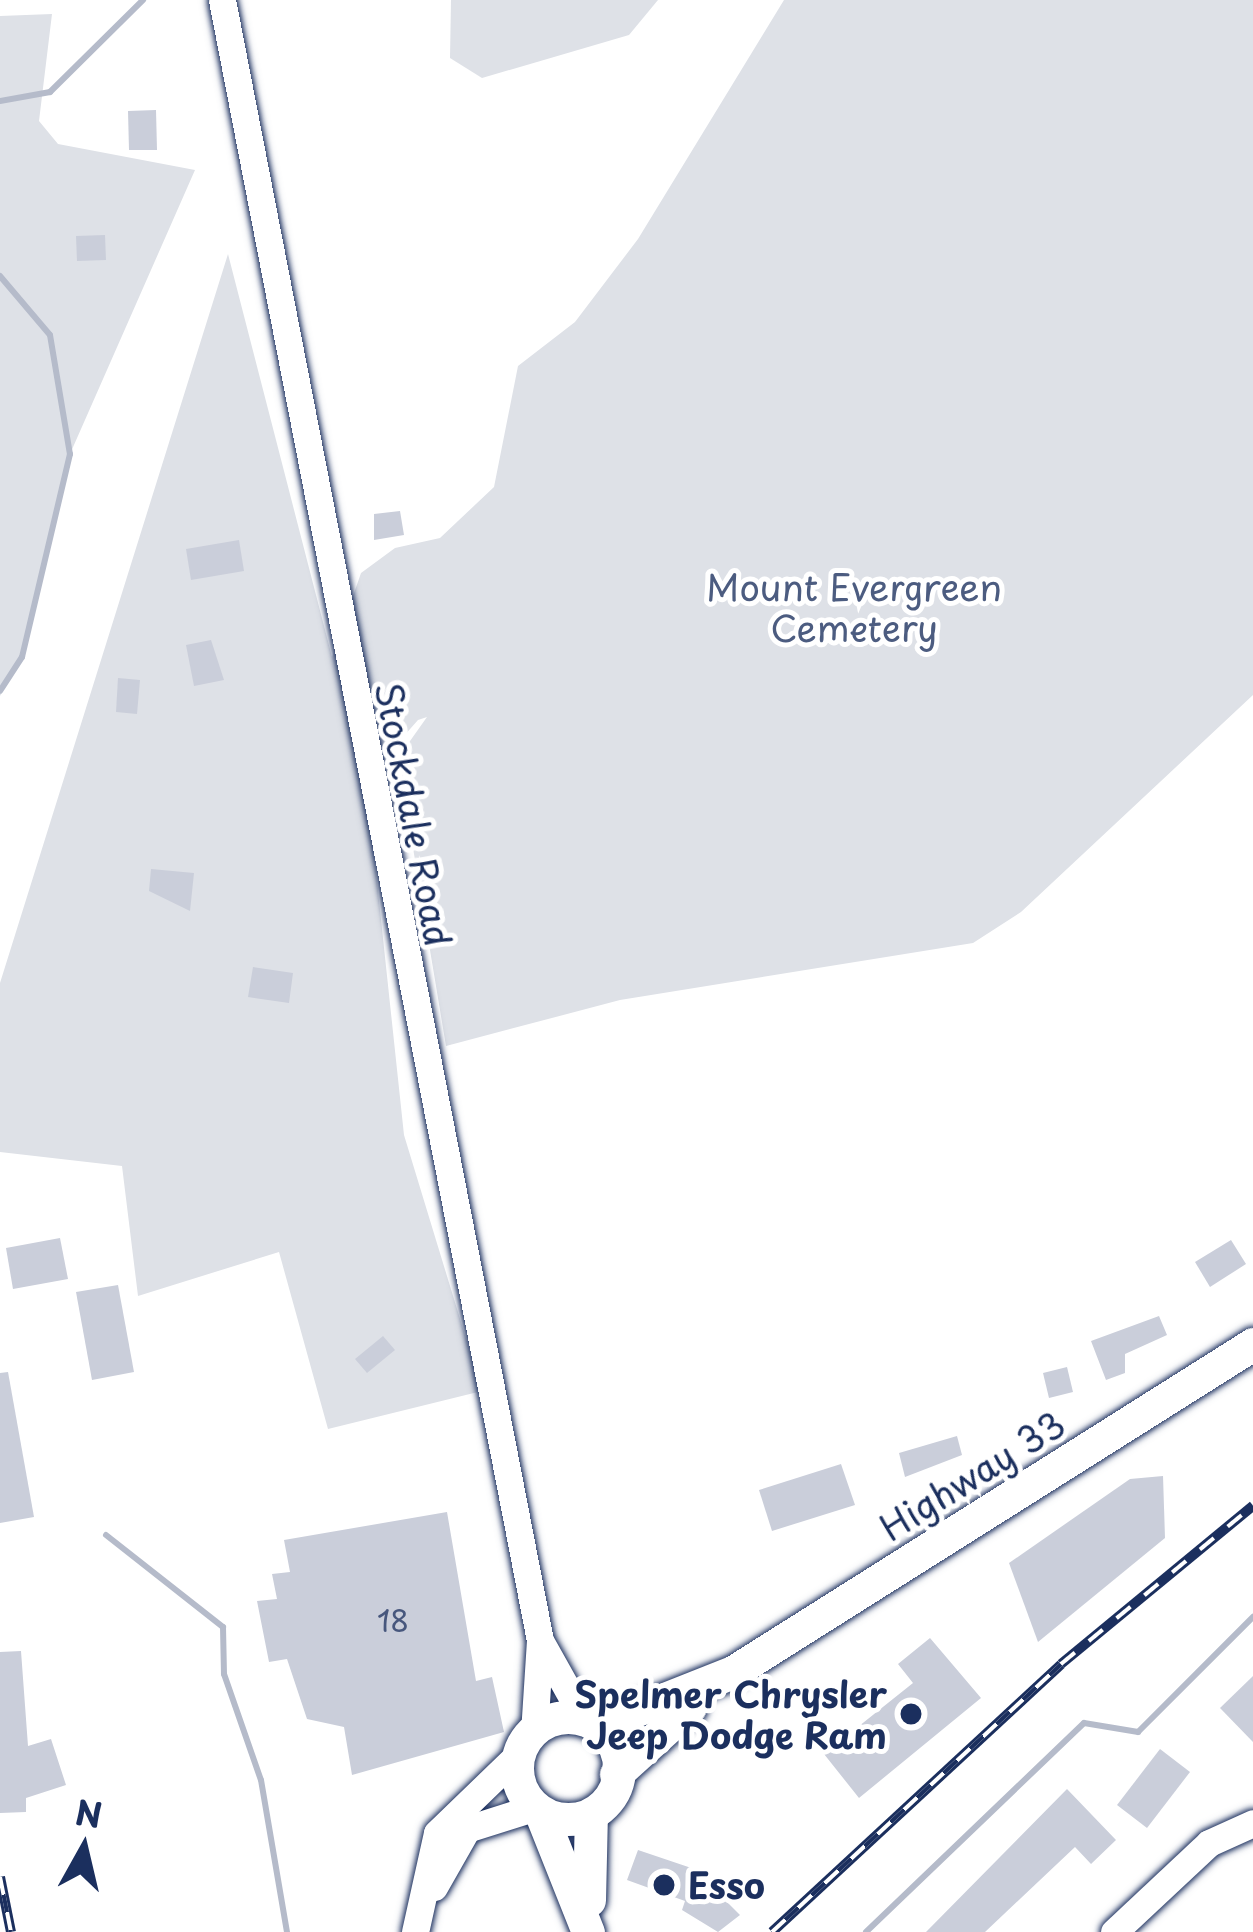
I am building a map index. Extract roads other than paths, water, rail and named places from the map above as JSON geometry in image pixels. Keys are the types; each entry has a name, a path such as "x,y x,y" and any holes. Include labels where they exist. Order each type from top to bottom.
{"main road":[{"name":"Highway 33","path":"616,1774 733,1672 1253,1345"},
{"name":"Highway 33","path":"592,1722 733,1672"},
{"path":"592,1722 616,1744 616,1774 590,1814 590,1932 537,1811 519,1786 528,1742 592,1722"},
{"path":"537,1811 590,1814"}],"street":[{"name":"Stockdale Road","path":"221,0 540,1640 528,1742"},
{"name":"Stockdale Road","path":"540,1640 592,1722"},
{"path":"416,1928 437,1833 528,1742"},
{"path":"416,1928 467,1828 537,1811"},
{"path":"1114,1932 1209,1843 1253,1822"}],"waterway":[{"path":"0,101 50,92 143,0"},
{"path":"0,276 50,335 70,454 22,657 0,691"},
{"path":"106,1535 223,1627 224,1674 261,1780 287,1932"},
{"path":"866,1932 1084,1723 1138,1732 1253,1617"}],"railway":[{"path":"772,1932 1061,1664 1253,1506"},
{"path":"0,1877 11,1932"}],"place":[{"name":"Spelmer Chrysler Jeep Dodge Ram","path":"911,1714"},
{"name":"Esso","path":"664,1885"}],"park label":[{"name":"Mount Evergreen Cemetery","path":"854,606"}]}
